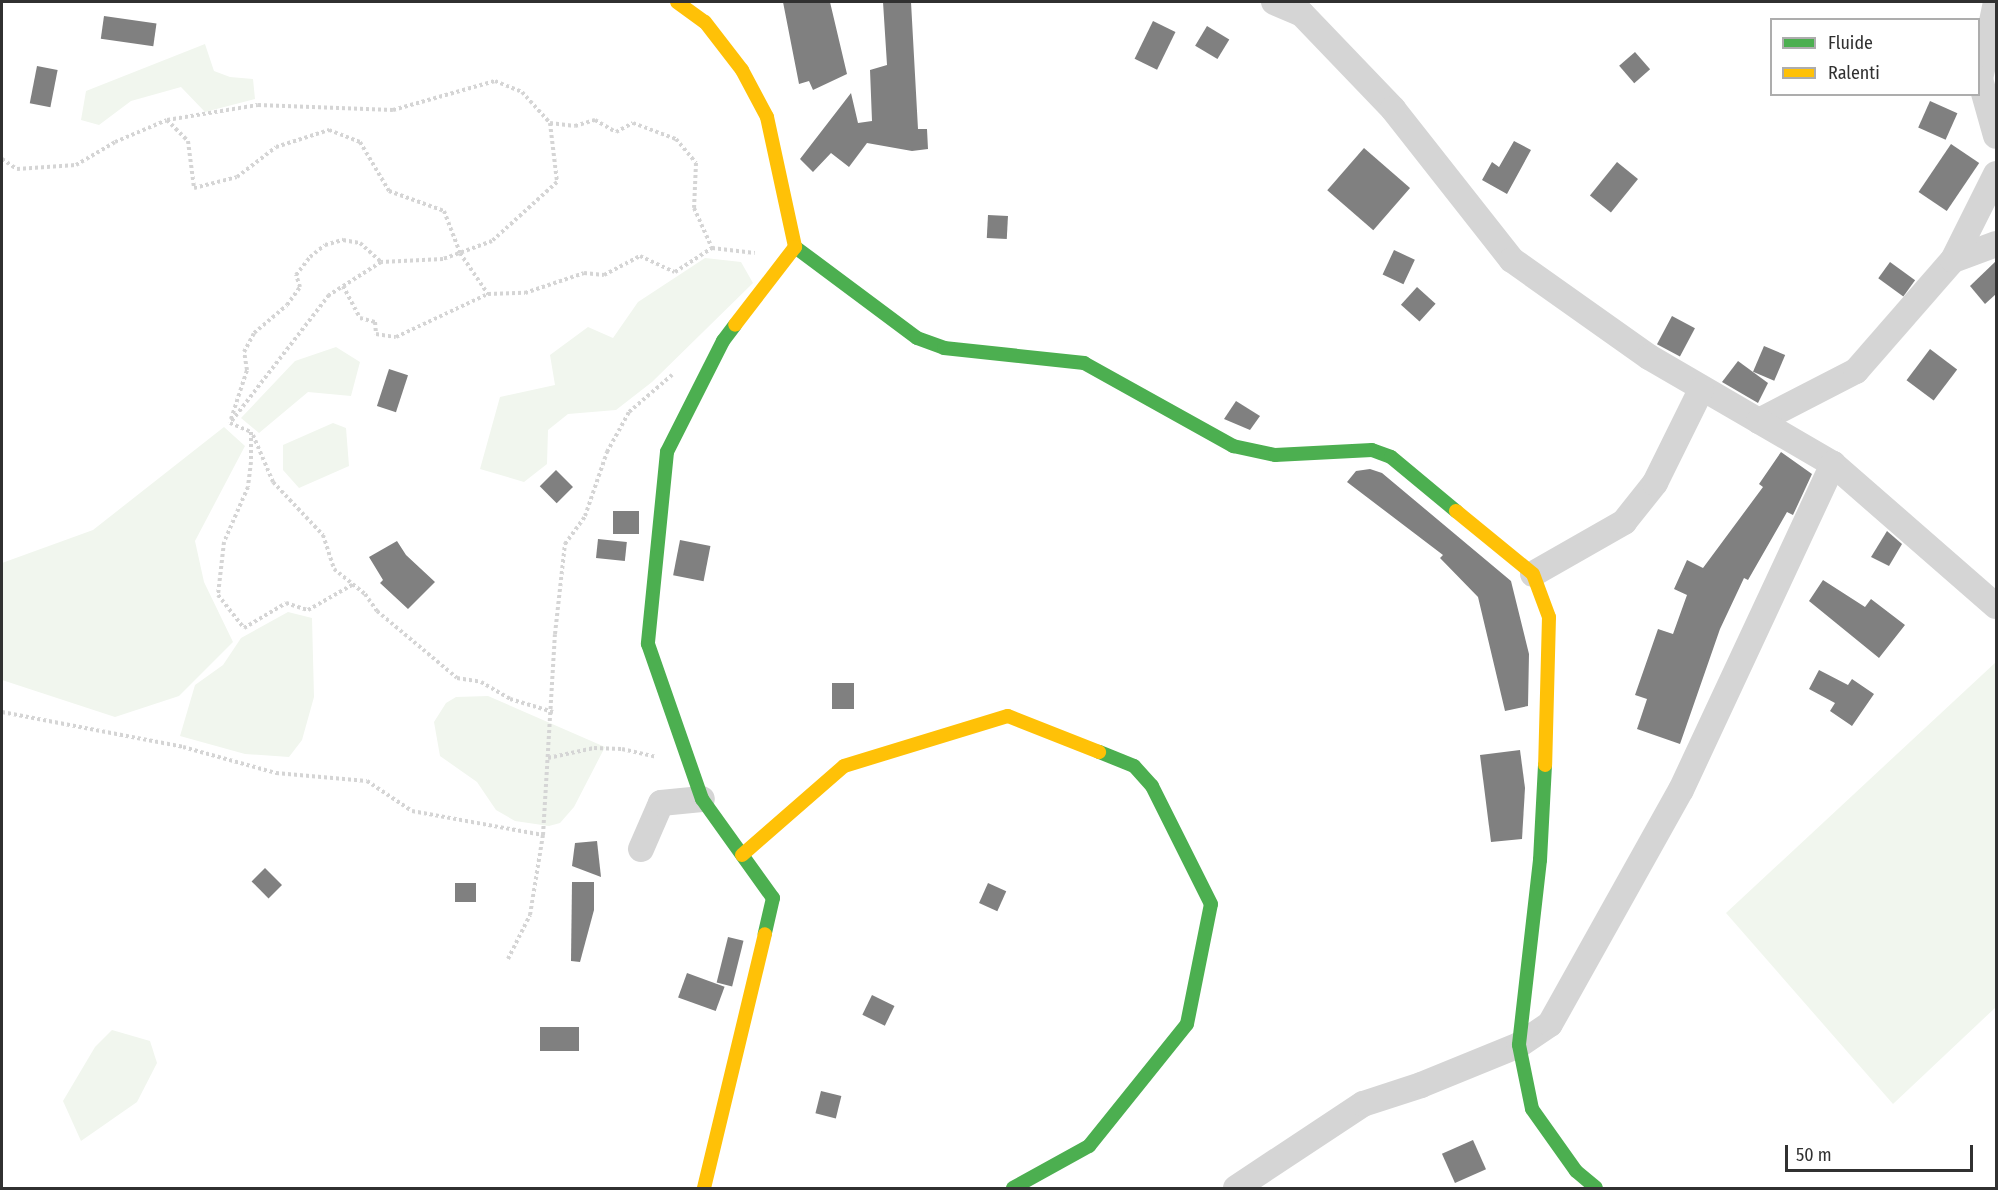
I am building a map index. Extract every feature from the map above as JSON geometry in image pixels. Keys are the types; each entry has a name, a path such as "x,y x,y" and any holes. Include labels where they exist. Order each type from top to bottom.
{"street":[{"path":"677,2 705,22 742,70 767,117 795,247 917,338 944,348 1084,363 1233,446 1275,455 1328,456 1372,450 1391,457 1533,574 1549,616 1546,746 1540,860 1519,1045 1532,1108 1576,1171 1596,1188"},
{"path":"1274,2 1302,14 1393,109 1512,260 1701,390 1833,464 1996,606"},
{"path":"1996,2 1980,79 1991,97 1996,136"},
{"path":"1759,422 1856,371 1953,260 1996,174"},
{"path":"1953,260 1996,244"},
{"path":"707,1187 773,898 702,799 648,644 667,452 723,341 795,247"},
{"path":"1533,574 1624,522 1655,483 1701,390"},
{"path":"1236,1188 1363,1104 1421,1085 1519,1045 1550,1024 1681,790 1833,464"},
{"path":"742,855 844,766 1008,716 1134,766 1152,786 1211,904 1187,1024 1089,1146 1014,1188"},
{"path":"641,849 662,802 702,799"}],"path":[{"path":"2,159 17,169 76,165 115,141 167,120 258,105 393,111 495,81 522,92 550,123 557,182 492,241 443,259 381,261 328,295 230,423"},
{"path":"167,120 188,141 194,188 237,177 276,147 329,130 360,142 389,191 444,211 460,253 488,294"},
{"path":"550,123 575,126 595,120 616,132 633,123 676,139 696,163 694,208 712,248"},
{"path":"230,423 248,370 244,352 254,333 287,305 300,287 296,275 310,257 325,245 343,240 360,243 381,261"},
{"path":"343,286 360,318 375,322 376,334 396,337 488,294 525,293 584,273 604,276 640,256 675,272 712,248 752,250 775,273"},
{"path":"508,959 530,915 543,835 553,712 555,634 565,544 585,516 607,452 629,412 679,369 707,373"},
{"path":"230,423 251,432 273,482 324,535 334,570 457,678 481,682 510,699 553,712"},
{"path":"251,432 248,487 224,542 218,596 244,628 286,603 308,610 352,585"},
{"path":"2,712 183,747 276,773 367,781 412,810 543,835"},
{"path":"548,758 594,748 622,748 689,764"}],"shaded area":[{"path":"205,44 214,71 230,77 253,79 255,99 205,112 181,87 131,101 99,125 81,120 86,91"},
{"path":"705,258 741,262 753,283 652,382 616,410 568,414 548,430 547,464 524,482 480,469 500,397 555,385 550,355 588,327 613,338 638,302"},
{"path":"336,347 360,362 351,396 308,392 259,433 241,418 295,361"},
{"path":"333,423 346,428 349,466 299,488 283,470 283,445"},
{"path":"224,427 245,446 195,541 204,582 233,642 179,696 115,717 2,680 2,563 93,530"},
{"path":"288,612 312,618 314,697 302,740 289,757 245,754 180,736 195,685 223,665 241,638"},
{"path":"1996,662 1996,1007 1893,1104 1726,913"},
{"path":"488,696 605,747 574,807 560,823 549,826 515,821 496,810 477,782 440,756 434,722 446,703 456,697"},
{"path":"112,1030 150,1041 157,1063 137,1102 81,1141 63,1101 95,1047"}],"building":[{"path":"783,2 830,2 847,74 813,90 809,81 799,84"},
{"path":"883,2 911,2 918,129 927,129 928,149 912,151 867,143 849,167 831,153 813,172 800,159 851,93 858,123 872,121 870,70 887,65"},
{"path":"104,16 156,23 153,46 101,39"},
{"path":"1153,21 1175,32 1157,70 1135,59"},
{"path":"1207,26 1229,39 1217,59 1195,46"},
{"path":"1635,52 1650,69 1634,83 1619,66"},
{"path":"37,66 58,70 50,107 30,103"},
{"path":"1930,101 1957,113 1946,140 1918,127"},
{"path":"1514,141 1531,150 1507,194 1482,180 1492,162 1499,167"},
{"path":"1951,144 1979,163 1947,211 1919,192"},
{"path":"1364,148 1410,188 1373,230 1327,190"},
{"path":"1617,162 1638,179 1611,212 1590,195"},
{"path":"988,215 1008,216 1007,239 987,238"},
{"path":"1394,250 1415,260 1403,284 1383,274"},
{"path":"1996,261 1996,294 1985,304 1970,286"},
{"path":"1890,262 1915,280 1903,296 1878,278"},
{"path":"1417,287 1436,304 1420,322 1401,305"},
{"path":"1672,316 1695,328 1680,356 1657,344"},
{"path":"1764,346 1785,355 1774,381 1753,372"},
{"path":"1930,349 1957,369 1934,401 1907,380"},
{"path":"1738,361 1768,383 1758,403 1722,382"},
{"path":"389,369 408,375 396,412 377,406"},
{"path":"1236,401 1260,416 1250,430 1224,419"},
{"path":"1781,452 1812,474 1793,515 1787,512 1748,580 1744,578 1720,629 1680,744 1637,729 1647,699 1635,695 1658,629 1673,634 1687,595 1674,589 1687,560 1703,568 1763,487 1759,484"},
{"path":"1370,469 1382,473 1511,581 1529,654 1528,706 1505,711 1478,597 1440,558 1443,555 1347,482 1356,471"},
{"path":"556,470 573,487 557,503 540,486"},
{"path":"613,511 639,511 639,534 613,534"},
{"path":"1887,531 1902,544 1889,566 1871,557"},
{"path":"598,539 627,542 625,561 596,558"},
{"path":"680,540 710,546 704,581 673,575"},
{"path":"397,541 406,555 435,582 408,609 380,583 383,580 369,557"},
{"path":"1823,580 1865,607 1871,599 1905,625 1879,658 1809,601"},
{"path":"1819,670 1848,685 1852,679 1874,694 1852,726 1830,711 1835,703 1809,689"},
{"path":"832,683 854,683 854,709 832,709"},
{"path":"1520,750 1525,788 1522,839 1491,842 1480,755"},
{"path":"597,841 601,877 572,866 575,843"},
{"path":"265,868 282,885 269,898 252,881"},
{"path":"572,882 594,882 594,910 580,962 571,961"},
{"path":"455,883 476,883 476,902 455,902"},
{"path":"988,883 1006,891 997,911 979,903"},
{"path":"728,937 744,941 732,986 717,983"},
{"path":"687,973 725,987 716,1011 678,997"},
{"path":"872,995 894,1006 885,1026 862,1015"},
{"path":"540,1027 579,1027 579,1051 540,1051"},
{"path":"821,1091 841,1096 836,1118 815,1113"},
{"path":"1473,1140 1486,1169 1455,1183 1442,1154"}],"traffic: fast":[{"path":"795,247 917,338 944,348 1084,363 1233,446 1275,455 1372,450 1391,457 1456,511"},
{"path":"735,325 723,341 667,452 648,644 702,799 773,898 765,934"},
{"path":"1013,1188 1089,1146 1187,1024 1211,904 1152,786 1134,766 1099,752"},
{"path":"1545,765 1540,860 1519,1045 1532,1109 1576,1171 1596,1188"}],"traffic: slow":[{"path":"677,2 705,22 742,70 767,117 795,247 735,325"},
{"path":"1456,511 1533,574 1549,617 1545,765"},
{"path":"742,855 844,766 1008,716 1099,752"},
{"path":"704,1188 765,934"}]}
